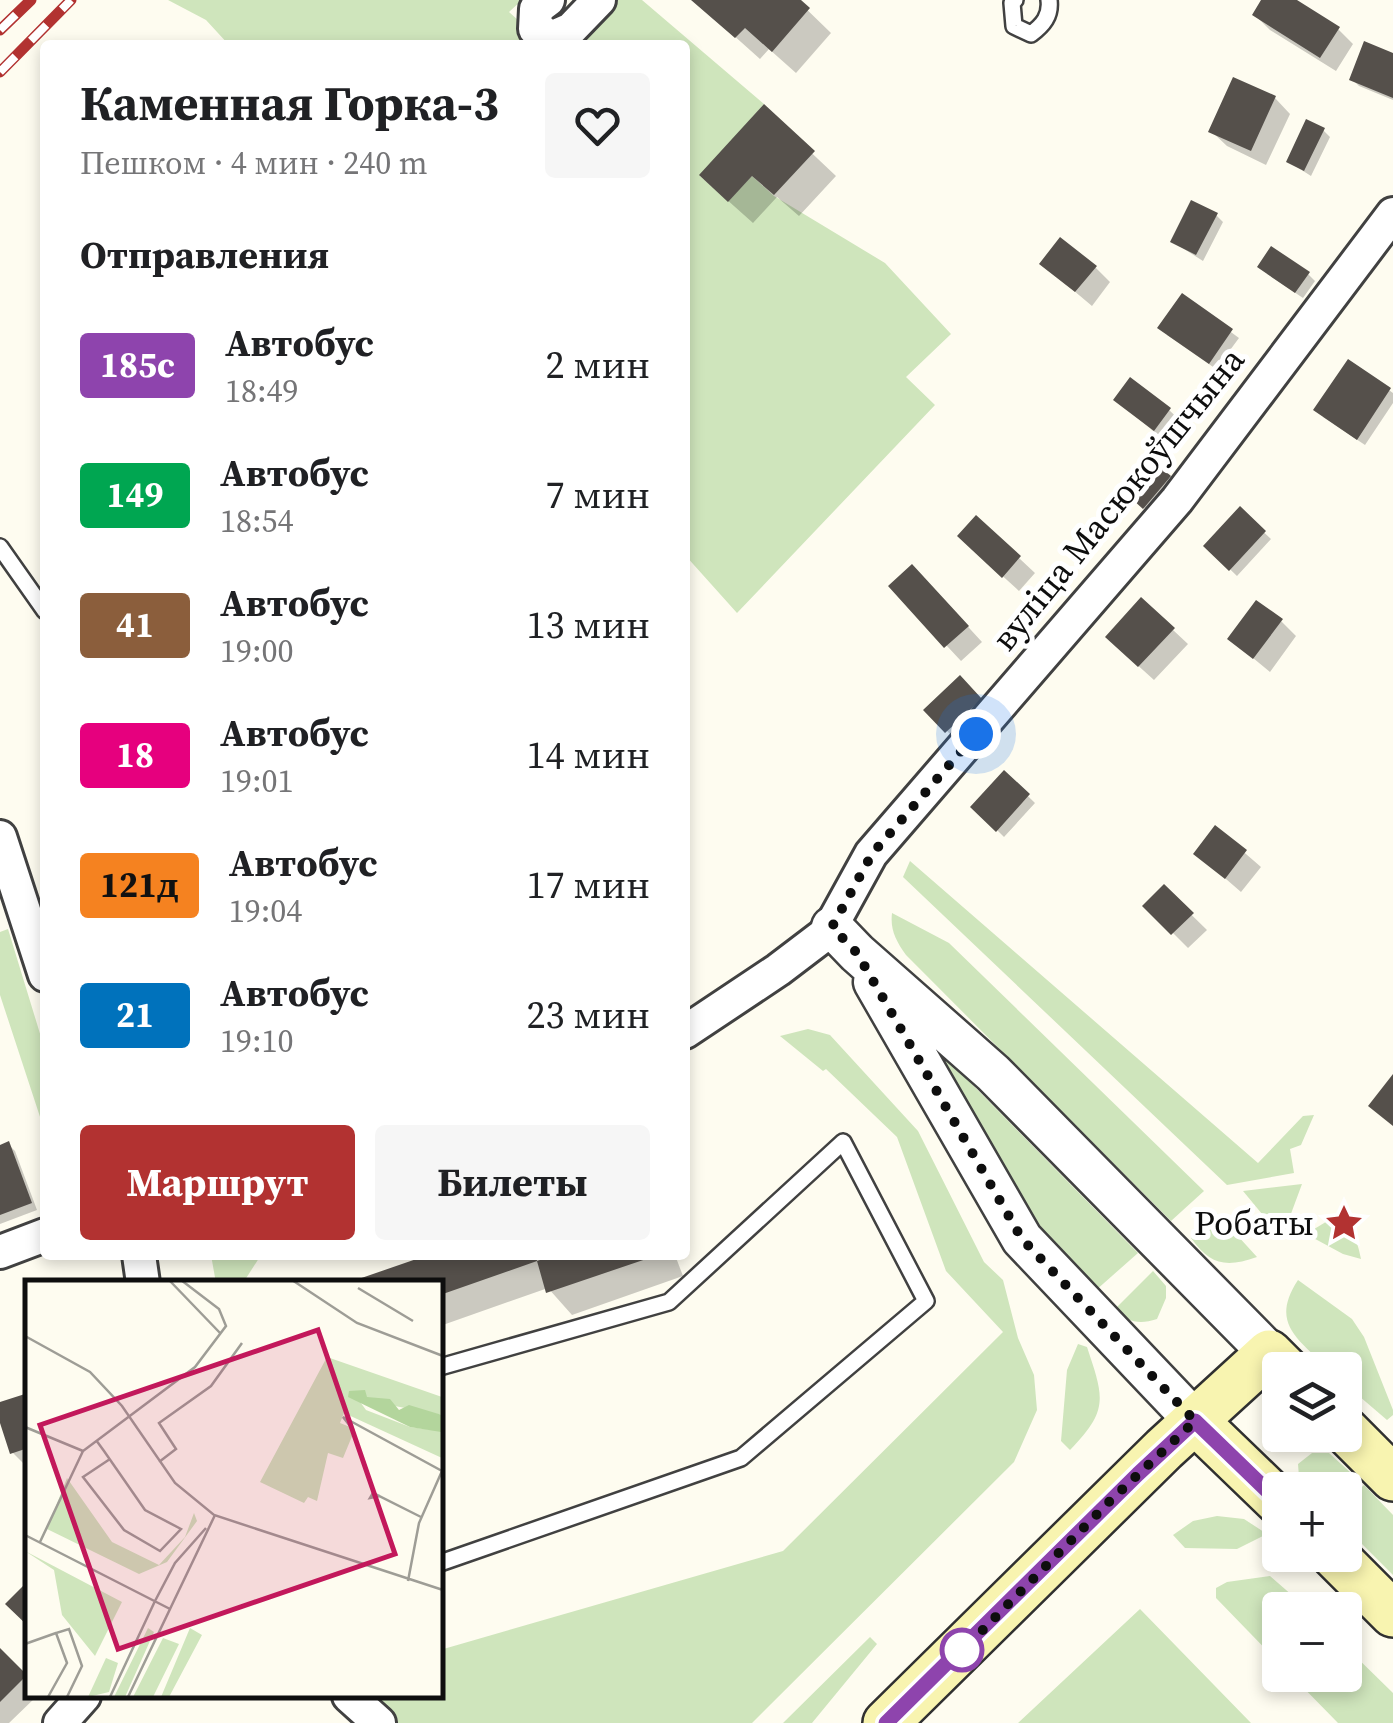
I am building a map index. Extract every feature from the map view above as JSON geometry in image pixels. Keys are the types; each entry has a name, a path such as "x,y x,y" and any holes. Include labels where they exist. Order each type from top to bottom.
{"main road":[{"path":"886,1723 1138,1474 1195,1421 1262,1373"},
{"path":"1195,1421 1262,1486"},
{"path":"1362,1447 1393,1478"},
{"path":"1351,1572 1393,1614"}],"street":[{"path":"548,0 536,9 535,29 553,38 571,29 592,1"},
{"name":"вуліца Масюкоўшчына","path":"690,1029 778,970 845,940 872,854 1177,500 1393,214"},
{"path":"0,838 40,960"},
{"path":"845,940 993,1072 1267,1352"},
{"path":"845,940 1022,1239 1195,1421"},
{"path":"0,1252 40,1237"},
{"path":"60,1723 82,1698"},
{"path":"351,1698 379,1723"}],"lane":[{"path":"1016,0 1012,3 1014,26 1031,34 1043,24 1050,9 1049,0"},
{"path":"0,547 40,604"},
{"path":"442,1366 670,1302 843,1142 926,1302 742,1458 442,1561"}],"green space":[{"path":"168,0 522,0 509,12 540,40 224,40 206,20"},
{"path":"610,0 642,0 689,40 575,40"},
{"path":"690,41 764,104 700,176 728,201 752,176 774,196 885,263 951,334 906,377 935,405 737,613 690,561"},
{"path":"910,861 1258,1163 1303,1116 1314,1115 1301,1145 1290,1149 1294,1173 1227,1185 903,877"},
{"path":"892,913 949,943 1204,1191 1171,1221 906,955 894,935"},
{"path":"8,929 40,1034 40,1117 0,995 0,932"},
{"path":"904,1015 1138,1253 1095,1291 1034,1227 968,1101 908,1029"},
{"path":"808,1029 830,1035 918,1131 984,1262 1003,1280 1018,1338 1034,1375 1037,1410 1014,1462 752,1723 395,1723 364,1698 442,1698 442,1649 783,1551 1003,1332 946,1271 897,1137 826,1069 823,1071 780,1036"},
{"path":"1302,1184 1282,1238 1243,1191"},
{"path":"1216,1212 1257,1257 1220,1262 1198,1247 1191,1238"},
{"path":"1334,1217 1353,1234 1361,1259 1306,1234"},
{"path":"212,1260 258,1260 245,1280 215,1280"},
{"path":"1153,1271 1166,1286 1166,1298 1157,1319 1134,1321 1114,1310"},
{"path":"1298,1280 1352,1319 1364,1337 1393,1410 1387,1420 1362,1399 1362,1352 1311,1352 1287,1320 1290,1295"},
{"path":"1078,1344 1087,1347 1100,1403 1092,1424 1070,1450 1061,1441 1067,1370"},
{"path":"1312,1453 1329,1453 1350,1472 1299,1472 1298,1464"},
{"path":"1362,1487 1393,1515 1393,1575 1362,1544"},
{"path":"1217,1516 1244,1519 1262,1531 1262,1536 1237,1549 1185,1548 1173,1535 1193,1521"},
{"path":"1270,1576 1288,1592 1262,1592 1262,1645 1216,1598 1216,1588 1227,1582"},
{"path":"1140,1609 1251,1723 1018,1723"},
{"path":"870,1637 877,1644 812,1723 783,1723"},
{"path":"1362,1663 1393,1693 1393,1723 1338,1723 1308,1692 1362,1692"}],"building":[{"path":"691,0 801,0 810,8 772,52 745,28 735,38"},
{"path":"1261,0 1297,0 1340,27 1320,58 1252,15"},
{"path":"1364,41 1393,53 1393,98 1349,80"},
{"path":"1233,77 1276,96 1251,151 1208,132"},
{"path":"764,104 815,151 774,195 752,176 728,202 699,175"},
{"path":"1306,119 1325,128 1304,171 1286,162"},
{"path":"1191,200 1218,213 1196,255 1170,242"},
{"path":"1060,237 1097,266 1075,292 1039,264"},
{"path":"1271,246 1310,272 1295,293 1257,267"},
{"path":"1182,293 1233,329 1209,364 1157,328"},
{"path":"1348,359 1391,388 1357,440 1313,410"},
{"path":"1130,377 1171,408 1154,431 1113,400"},
{"path":"1151,459 1171,476 1143,509 1122,490"},
{"path":"1240,506 1266,531 1229,571 1203,546"},
{"path":"976,515 1021,556 1002,578 957,536"},
{"path":"912,564 969,626 944,648 888,586"},
{"path":"1141,597 1175,628 1138,667 1105,637"},
{"path":"1256,600 1283,619 1253,659 1227,639"},
{"path":"960,675 982,699 945,733 923,710"},
{"path":"1004,770 1030,794 996,832 970,807"},
{"path":"1215,825 1247,850 1225,879 1193,854"},
{"path":"1164,884 1194,913 1171,935 1142,906"},
{"path":"1393,1074 1393,1126 1368,1106"},
{"path":"9,1141 32,1203 0,1215 0,1145"},
{"path":"414,1260 537,1261 442,1294 442,1280 356,1280"},
{"path":"540,1260 643,1260 546,1293 537,1261"},
{"path":"25,1394 25,1449 10,1454 0,1423 0,1402"},
{"path":"25,1584 25,1623 5,1604"},
{"path":"0,1648 25,1677 0,1702"}],"railway":[{"path":"0,30 31,0"},
{"path":"0,72 71,0"}],"bus line":[{"name":"185с","path":"886,1723 1195,1421 1262,1486"}],"place":[{"name":"Робаты","path":"1344,1223"}],"route":[{"path":"962,1650 960,1653 1195,1421 1022,1239 857,953 832,927 872,854 976,734"}]}
